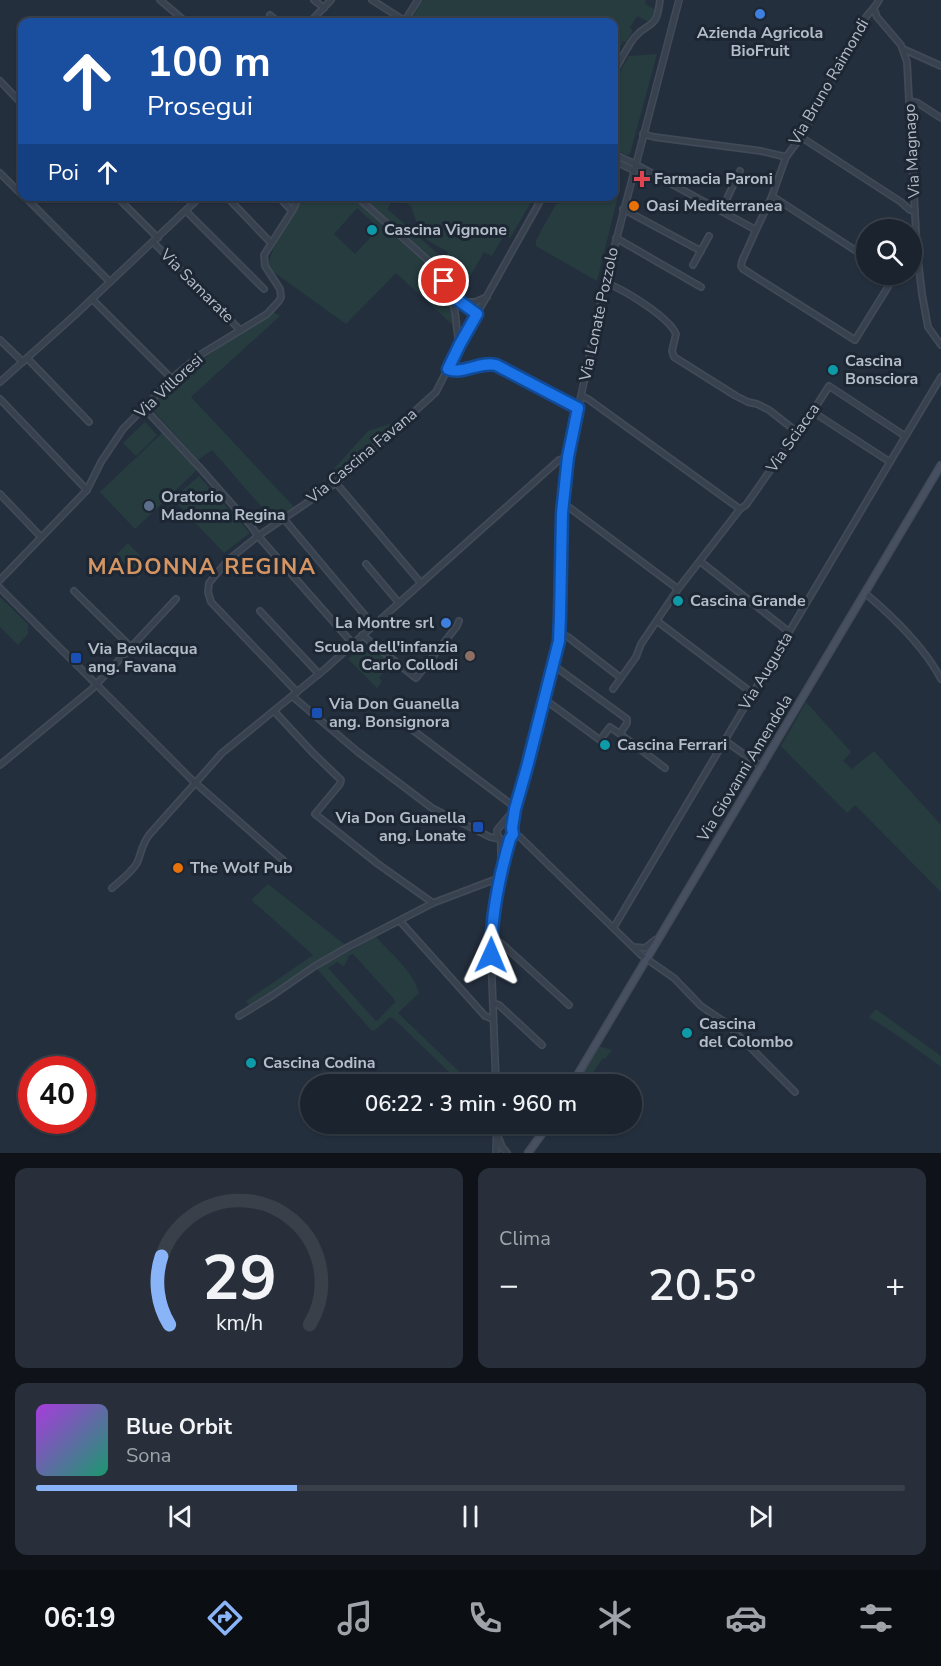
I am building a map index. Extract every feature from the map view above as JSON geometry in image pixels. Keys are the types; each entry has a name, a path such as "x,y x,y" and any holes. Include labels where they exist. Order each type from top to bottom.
{"main road":[{"name":"Via Giovanni Amendola","path":"578,1074 941,465"},
{"path":"528,1153 541,1136"},
{"path":"535,1153 541,1136"}],"street":[{"path":"160,0 181,18"},
{"path":"314,0 324,8"},
{"path":"314,18 331,0"},
{"path":"372,0 398,18"},
{"path":"407,18 418,0"},
{"path":"618,65 636,36 658,16 660,0"},
{"name":"Via Lonate Pozzolo","path":"501,869 512,834 515,808 554,665 560,633 562,506 568,457 578,408 604,283 679,0"},
{"path":"874,9 879,0"},
{"name":"Via Bruno Raimondi","path":"643,134 761,151 786,157 801,137 864,20 874,9"},
{"name":"Via Magnago","path":"874,9 877,17 903,49 908,66 915,219"},
{"path":"270,15 273,18"},
{"path":"903,49 941,66"},
{"path":"0,81 18,100"},
{"path":"910,101 918,103 941,118"},
{"path":"801,137 902,202 909,210 915,211"},
{"path":"618,157 756,230"},
{"path":"786,157 772,196 742,261 743,269 855,340 888,285"},
{"path":"618,162 634,167"},
{"path":"721,211 740,171"},
{"path":"0,173 18,191"},
{"path":"772,196 856,251"},
{"path":"28,201 111,282"},
{"path":"120,201 155,240"},
{"name":"Via Samarate","path":"0,382 92,300 196,201"},
{"path":"230,201 270,243 297,201"},
{"path":"283,201 292,211"},
{"path":"362,201 434,266 450,292 477,314"},
{"name":"Via Cascina Favana","path":"294,694 213,604 208,592 211,581 222,566 242,548 336,483 434,394 540,201"},
{"path":"902,202 915,202"},
{"path":"623,209 700,251"},
{"path":"186,211 264,289"},
{"path":"693,265 709,236"},
{"path":"616,238 701,287"},
{"name":"Via Samarate","path":"155,240 240,330"},
{"name":"Via Villoresi","path":"0,580 87,490 101,462 119,435 144,408 195,359 267,314 280,299 280,289 264,263 265,252 270,243"},
{"path":"604,283 626,293 670,324 676,334 672,351 674,357 736,396 764,407 797,432"},
{"name":"Via Magnago","path":"921,285 927,324 941,345"},
{"path":"450,292 460,344"},
{"path":"461,302 475,302 487,297"},
{"path":"92,300 172,380"},
{"path":"0,340 25,360 89,422"},
{"path":"448,369 454,371 481,364 496,365 578,408"},
{"path":"813,412 890,462 941,377"},
{"name":"Via Sciacca","path":"613,688 636,657 640,644 678,589 740,509 746,505 797,432 801,430 829,386 905,436"},
{"path":"581,396 740,509"},
{"path":"0,399 87,490"},
{"path":"144,408 201,469 353,644"},
{"path":"112,888 135,866 146,840 222,753 319,674 559,460 568,457"},
{"name":"Via Augusta","path":"614,927 890,462"},
{"path":"336,483 421,583"},
{"path":"0,494 41,537"},
{"path":"562,506 570,508 678,589"},
{"path":"284,519 374,626"},
{"path":"701,562 789,632"},
{"path":"366,564 399,603"},
{"path":"0,588 195,783 284,861"},
{"path":"74,591 131,647"},
{"path":"865,593 886,610 941,678"},
{"path":"0,765 92,689 176,598"},
{"path":"260,610 319,674"},
{"path":"362,635 416,678 459,621"},
{"path":"657,621 752,693"},
{"path":"560,633 621,678"},
{"path":"554,665 628,720 620,734"},
{"path":"294,694 353,749 432,808 501,840 505,841 512,834"},
{"path":"544,701 600,740 610,727 665,768"},
{"path":"274,711 341,780 315,814 378,864 433,903"},
{"path":"406,725 515,808 499,827 497,835 501,840 501,869 491,939 496,1074"},
{"path":"724,740 762,767"},
{"path":"484,833 506,824 512,834 520,837 647,960 671,976 701,1006 726,1023 795,1092"},
{"path":"239,1016 320,963 433,903 499,878"},
{"path":"400,921 485,1016 493,1019"},
{"path":"634,947 649,946 667,926"},
{"path":"491,939 501,943 569,1005"},
{"path":"493,1003 498,1004 542,1045"},
{"path":"496,1153 497,1135"},
{"path":"497,1135 507,1153"}],"green space":[{"path":"423,0 646,0 645,4 656,10 649,22 637,16 630,28 633,30 626,42 623,41 618,52 618,18 412,18"},
{"path":"657,54 630,154 627,155 618,151 618,75 629,56"},
{"path":"301,201 355,201 435,272 452,307 454,326 396,273 346,324 268,268 278,241","holes":["357,208 379,228 355,254 334,234"]},
{"path":"365,201 392,201 387,209 406,225 408,223 437,253 434,259 428,257"},
{"path":"402,201 532,201 510,238 504,235 492,256 484,252 469,278 442,263 448,252 427,240 416,221 411,206"},
{"path":"558,201 617,201 597,281 536,246 536,240"},
{"path":"273,312 280,316 191,397 295,508 274,521 212,450 198,460 150,407 186,370"},
{"path":"402,420 329,483 325,479 368,431"},
{"path":"145,422 157,435 136,456 123,443"},
{"path":"163,432 199,468 135,529 100,492"},
{"path":"199,476 250,533 224,553 173,499"},
{"path":"128,543 150,566 138,578 116,555"},
{"path":"0,597 28,624 28,634 18,645 0,627"},
{"path":"367,642 390,660 390,664 379,678 382,681 377,688 348,659"},
{"path":"806,702 851,752 843,761 852,769 874,751 941,825 941,892 855,805 847,813 781,746"},
{"path":"268,884 348,947 251,1008 246,1001 313,955 255,905 252,899"},
{"path":"377,938 407,970 419,993 398,1013 462,1074 450,1074 390,1017 374,1031 317,969","holes":["353,954 395,1002 377,1021 375,1020 328,968 337,962 344,966 348,956"]},
{"path":"875,1010 941,1056 941,1067 870,1018"},
{"path":"598,1046 612,1050 592,1074 582,1074"}],"place":[{"name":"Azienda Agricola BioFruit","path":"760,14"},
{"name":"Farmacia Paroni","path":"642,179"},
{"name":"Oasi Mediterranea","path":"634,206"},
{"name":"Cascina Vignone","path":"372,230"},
{"name":"Cascina Bonsciora","path":"833,370"},
{"name":"Oratorio Madonna Regina","path":"149,506"},
{"name":"Cascina Grande","path":"678,601"},
{"name":"La Montre srl","path":"446,623"},
{"name":"Scuola dell'infanzia Carlo Collodi","path":"470,656"},
{"name":"Via Bevilacqua ang. Favana","path":"76,658"},
{"name":"Via Don Guanella ang. Bonsignora","path":"317,713"},
{"name":"Cascina Ferrari","path":"605,745"},
{"name":"Via Don Guanella ang. Lonate","path":"478,827"},
{"name":"The Wolf Pub","path":"178,868"},
{"name":"Cascina del Colombo","path":"687,1033"},
{"name":"Cascina Codina","path":"251,1063"}],"district":[{"name":"MADONNA REGINA","path":"202,567"}],"route":[{"path":"444,281 455,298 475,310 477,314 448,369 454,371 481,364 496,365 578,408 568,457 562,513 559,641 515,809 513,835 501,869 492,923 491,955"}]}
